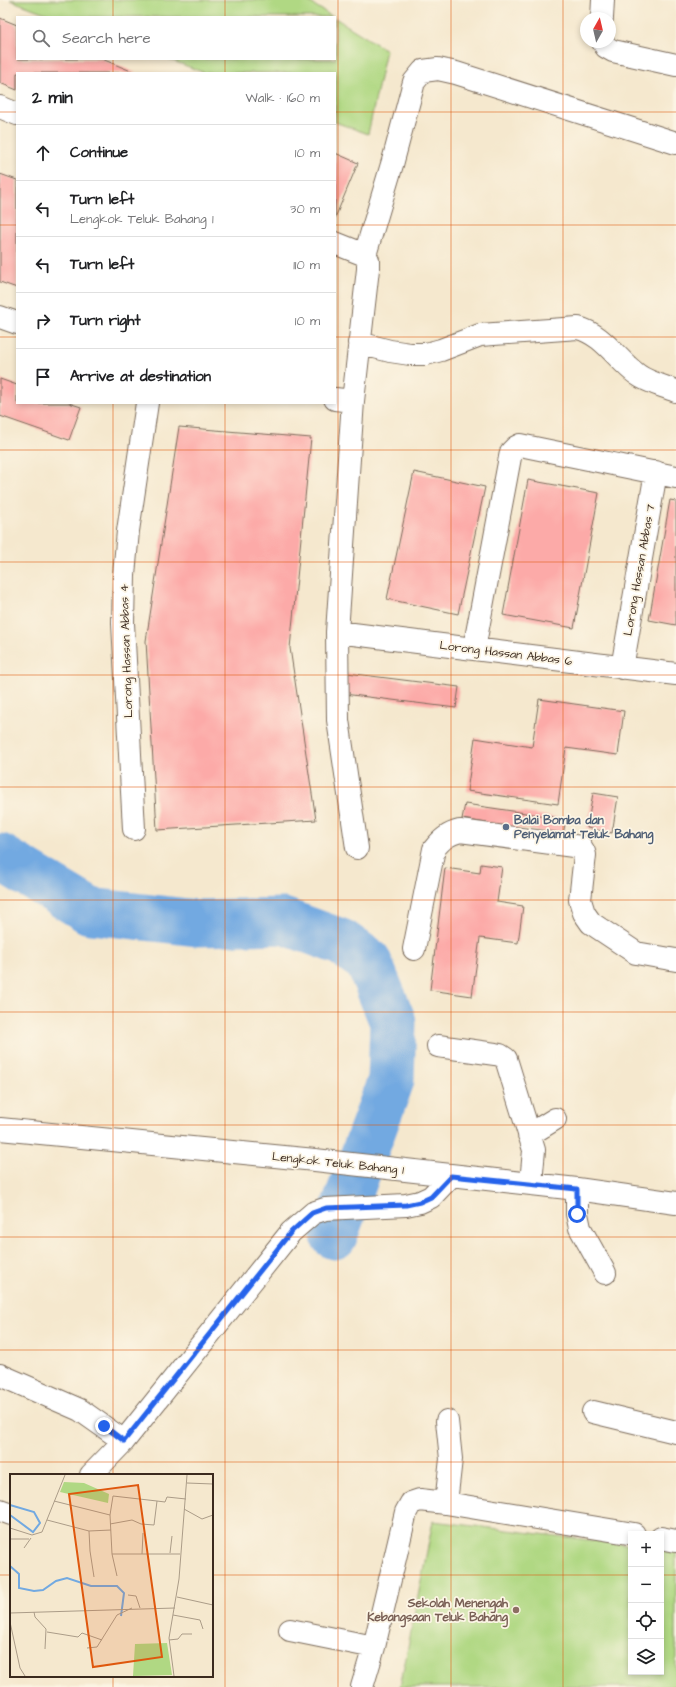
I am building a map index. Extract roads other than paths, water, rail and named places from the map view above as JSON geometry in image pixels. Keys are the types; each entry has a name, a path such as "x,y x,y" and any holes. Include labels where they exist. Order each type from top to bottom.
{"street":[{"path":"602,12 603,0"},
{"path":"608,48 612,51 676,65"},
{"path":"365,255 393,161 414,82 422,71 438,69 456,73 676,143"},
{"path":"0,107 16,114"},
{"path":"336,243 365,255 368,260 359,343 344,400 337,632 338,720 357,848"},
{"path":"0,317 16,323"},
{"path":"359,343 390,351 410,354 426,354 441,350 480,335 578,328 587,330 638,375 676,391"},
{"name":"Lorong Hassan Abbas 4","path":"134,829 122,623 128,531 147,404"},
{"path":"474,649 511,452 513,448 520,446 666,474"},
{"name":"Lorong Hassan Abbas 7","path":"622,668 666,474"},
{"name":"Lorong Hassan Abbas 6","path":"337,632 676,674"},
{"path":"414,949 434,849 441,840 449,834 460,831 581,847 585,856 580,900 584,913 591,923 636,952 676,960"},
{"path":"438,1046 495,1054 506,1059 534,1154 531,1184"},
{"path":"529,1135 555,1119"},
{"name":"Lengkok Teluk Bahang 1","path":"0,1129 315,1160 577,1189 676,1202"},
{"path":"92,1474 124,1441 291,1232 312,1213 326,1208 406,1205 420,1202 431,1197 451,1176"},
{"path":"577,1189 577,1214 580,1228 605,1273"},
{"path":"0,1375 80,1410 124,1441"},
{"path":"593,1412 676,1432"},
{"path":"446,1504 451,1459 447,1421"},
{"path":"362,1687 374,1647 406,1512 411,1503 420,1500 628,1533"},
{"path":"0,1510 10,1514"},
{"path":"664,1539 676,1541"},
{"path":"290,1630 374,1647"}],"waterway":[{"path":"0,857 90,911 197,923 283,921 341,942 368,961 393,1022 391,1080 334,1236"}],"place":[{"name":"Balai Bomba dan Penyelamat Teluk Bahang","path":"506,827"},
{"name":"Sekolah Menengah Kebangsaan Teluk Bahang","path":"516,1610"}]}
